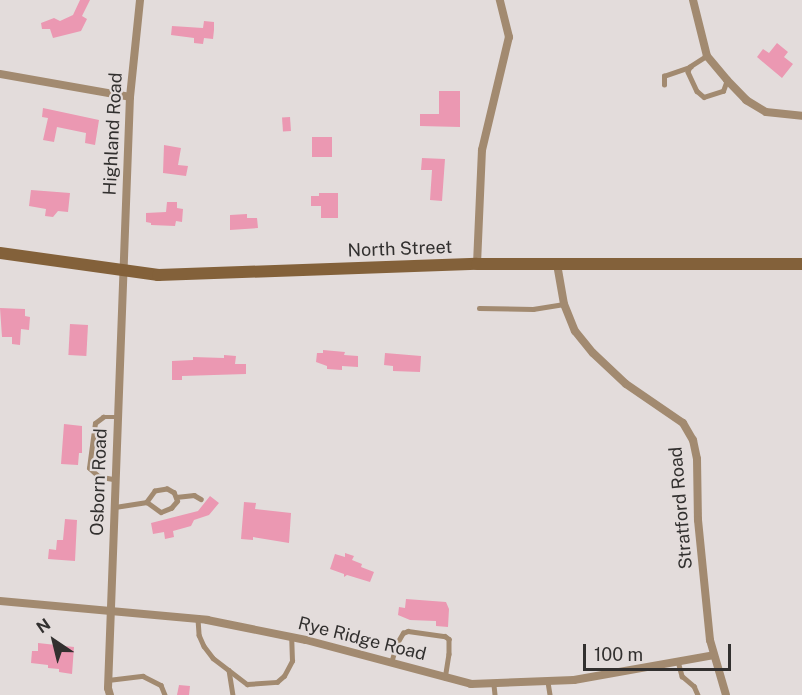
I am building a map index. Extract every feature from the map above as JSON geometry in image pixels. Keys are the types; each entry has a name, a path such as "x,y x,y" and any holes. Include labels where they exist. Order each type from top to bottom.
{"main road":[{"name":"North Street","path":"0,253 158,275 477,264 802,264"}],"street":[{"path":"140,0 149,0"},
{"name":"Highland Road","path":"124,271 130,97 140,0"},
{"path":"477,264 482,150 509,37 500,0"},
{"path":"693,0 707,56 727,80 746,100 766,112 802,116"},
{"path":"0,74 130,97"},
{"name":"Stratford Road","path":"557,264 564,304 575,331 593,353 626,384 683,423 693,440 697,459 703,570 714,655 726,695"},
{"name":"Osborn Road","path":"110,695 108,680 110,610 124,271"},
{"name":"Rye Ridge Road","path":"0,601 198,619 291,638 471,684 494,685 574,680 714,655"}],"lane":[{"path":"664,85 664,76 690,67 707,56"},
{"path":"690,67 688,72 697,91 704,97 723,91 727,80"},
{"path":"478,308 533,309 564,304"},
{"path":"116,480 99,477 89,468 95,423 103,417 118,417"},
{"path":"160,489 171,491 176,497 175,506 166,511 157,511 147,502 151,495 160,489"},
{"path":"176,497 194,495 201,499"},
{"path":"115,507 147,502"},
{"path":"198,619 199,635 204,646 247,684 277,682 284,676 292,661 291,638"},
{"path":"391,663 398,638 403,633 408,631 445,636 449,639 450,654 445,678"},
{"path":"678,661 682,676 694,686 698,695"},
{"path":"229,670 233,695"},
{"path":"108,680 144,676 161,684 165,695"},
{"path":"548,682 550,695"},
{"path":"494,685 495,695"}],"building":[{"path":"80,0 90,0 82,16 87,19 81,31 53,38 50,29 42,29 41,23 54,18 60,21 73,15"},
{"path":"204,21 214,22 214,30 213,39 204,38 203,44 194,43 194,38 171,35 172,26 203,28"},
{"path":"777,43 788,52 784,57 793,64 782,78 757,57 763,49 769,53"},
{"path":"439,91 460,91 460,127 420,126 420,114 439,114"},
{"path":"43,108 99,120 95,145 85,143 86,133 57,127 54,142 43,140 48,118 42,117"},
{"path":"290,117 291,131 283,132 282,118"},
{"path":"312,137 332,137 332,157 312,157"},
{"path":"164,145 181,148 178,165 188,166 186,176 163,173"},
{"path":"422,158 445,159 442,201 430,200 432,170 421,170"},
{"path":"31,190 70,193 68,212 58,211 53,217 45,216 46,209 29,206"},
{"path":"319,193 338,193 338,218 321,218 321,206 311,206 311,196 319,196"},
{"path":"167,202 177,202 177,208 183,209 182,222 176,221 175,226 151,225 146,222 146,213 166,212"},
{"path":"247,214 247,218 257,218 258,228 230,230 230,215"},
{"path":"0,308 25,309 25,316 30,317 29,330 21,329 20,345 12,344 12,337 2,337"},
{"path":"70,324 88,325 86,356 68,355"},
{"path":"323,350 358,356 358,367 342,366 342,370 327,369 327,366 316,362 317,353 323,353"},
{"path":"385,353 421,356 420,372 393,371 393,366 384,365"},
{"path":"224,355 236,356 235,364 246,364 246,374 182,376 182,380 172,380 172,361 193,360 193,357 224,358"},
{"path":"64,424 82,426 82,453 79,453 78,465 61,464"},
{"path":"210,496 219,503 209,515 194,520 191,526 173,531 174,537 165,539 164,532 153,534 151,523 198,511"},
{"path":"244,502 256,503 255,509 291,513 289,543 253,537 253,540 241,539"},
{"path":"65,519 77,520 75,561 48,559 49,549 56,550 57,540 63,540"},
{"path":"345,553 354,556 352,560 362,564 361,567 374,572 370,582 347,575 344,577 344,574 330,569 335,554 345,557"},
{"path":"406,599 446,602 449,609 448,627 436,626 436,621 410,620 398,615 399,607 405,608"},
{"path":"38,643 74,647 72,674 48,668 48,665 31,663 32,651 38,651"},
{"path":"179,685 190,686 189,695 177,695"}]}
